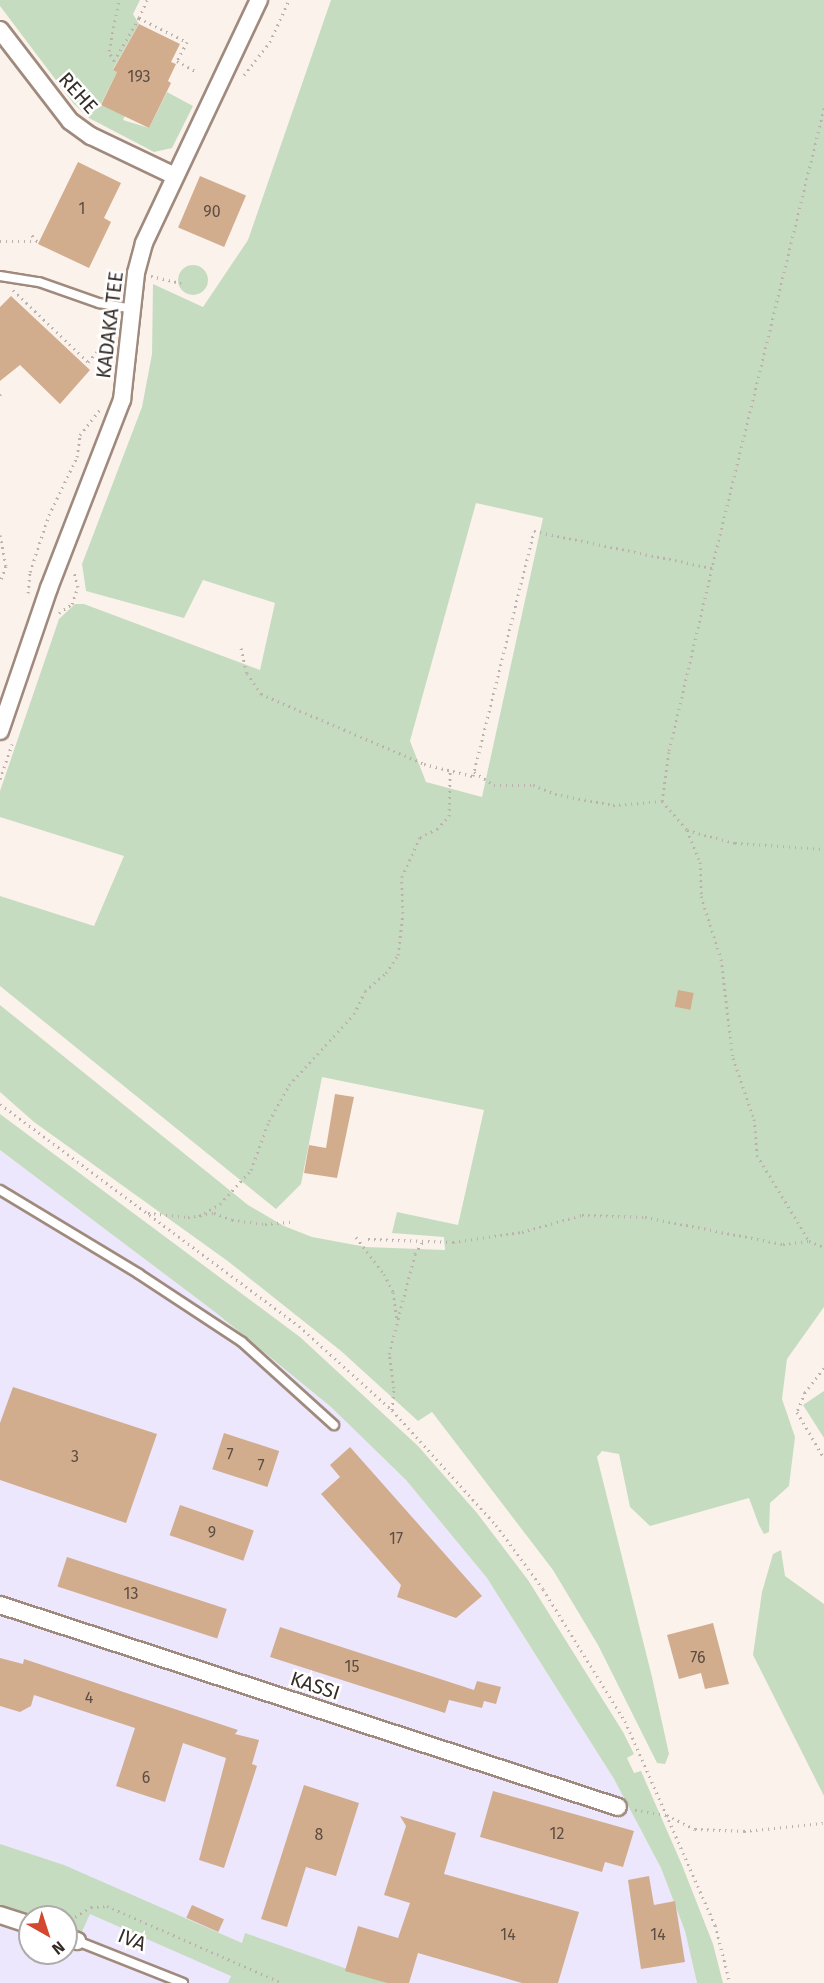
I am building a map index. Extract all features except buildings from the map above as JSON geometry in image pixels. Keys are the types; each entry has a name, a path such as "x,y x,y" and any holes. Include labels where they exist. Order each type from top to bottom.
{"street":[{"name":"KADAKA TEE","path":"0,731 50,588 122,400 129,366 132,309 144,243 259,0"},
{"name":"REHE","path":"0,30 70,122 91,136 176,176"},
{"name":"KASSI","path":"0,1605 618,1807"},
{"path":"0,1915 18,1921"}],"lane":[{"path":"0,276 39,282 99,303 132,309"},
{"path":"0,1190 140,1274 242,1342 334,1425"},
{"name":"IVA","path":"78,1942 183,1983"}],"path":[{"path":"119,0 109,51 114,62 147,0"},
{"path":"139,18 187,42 177,61 195,71"},
{"path":"808,1241 758,1155 754,1119 733,1058 721,959 701,896 700,862 687,830 662,801 669,752 712,568 824,108"},
{"path":"0,241 38,241 30,233"},
{"path":"149,275 181,283"},
{"path":"11,289 88,362 103,345"},
{"path":"25,602 30,572 49,515 77,457 80,435 89,420 105,404"},
{"path":"241,648 249,679 261,694 424,765 473,776 534,531 712,568"},
{"path":"0,535 6,566 0,582"},
{"path":"199,1216 220,1204 251,1170 269,1121 289,1084 354,1014 366,991 386,973 398,955 404,914 402,877 420,837 437,830 449,816 450,771"},
{"path":"474,772 494,785 533,785 555,794 613,805 662,801"},
{"path":"687,830 735,843 824,849"},
{"path":"0,1104 299,1326 392,1410 447,1467 543,1589 625,1721 714,1925 730,1983"},
{"path":"146,1213 199,1216 214,1213 232,1221 266,1224 290,1222"},
{"path":"368,1239 453,1242 522,1232 582,1215 645,1217 783,1244 808,1241 824,1247"},
{"path":"356,1236 384,1274 393,1292 397,1320"},
{"path":"392,1410 394,1388 389,1354 415,1254 423,1241"},
{"path":"824,1368 805,1392 797,1412 824,1458"},
{"path":"618,1807 667,1815 681,1824 706,1830 823,1824"},
{"path":"78,1915 91,1907 107,1906 282,1983"}],"shaded area":[{"path":"0,1150 215,1312 331,1407 406,1480 487,1578 614,1779 661,1868 685,1931 697,1983 0,1983"}],"green space":[{"path":"0,0 140,0 133,14 139,24 113,69 117,72 101,104 125,116 123,120 149,128 167,92 193,106 172,148 154,152 89,118 74,104 0,6"},
{"path":"331,0 824,0 824,1307 787,1359 782,1399 795,1437 789,1486 770,1503 769,1532 764,1534 749,1498 650,1526 630,1507 619,1454 602,1451 597,1457 652,1677 669,1754 665,1764 657,1763 598,1645 553,1570 432,1412 418,1421 341,1351 229,1262 34,1122 0,1092 0,1005 248,1205 284,1226 312,1237 366,1247 445,1250 444,1237 392,1233 397,1212 458,1225 484,1110 322,1077 301,1184 276,1209 0,986 0,896 94,926 124,856 0,817 0,791 59,619 75,604 84,604 260,670 275,603 203,580 184,618 86,591 82,564 142,407 152,354 153,284 203,307 248,240","holes":["476,503 543,518 482,797 426,782 410,741"]},
{"path":"193,265 199,266 207,274 207,286 199,294 193,295 187,294 179,286 178,280 179,274 187,266"},
{"path":"0,1114 300,1337 418,1446 477,1513 528,1580 623,1732 634,1754 627,1758 634,1773 641,1771 682,1865 713,1944 723,1983 697,1983 685,1931 661,1868 614,1779 487,1578 406,1480 331,1407 215,1312 0,1150"},
{"path":"824,1391 824,1438 803,1405"},
{"path":"781,1550 785,1576 824,1604 824,1796 753,1655 762,1592 773,1554"},
{"path":"0,1844 64,1865 242,1943 245,1933 387,1983 228,1983 231,1976 90,1914 80,1936 78,1935 78,1905 18,1905 18,1913 0,1906"}]}
